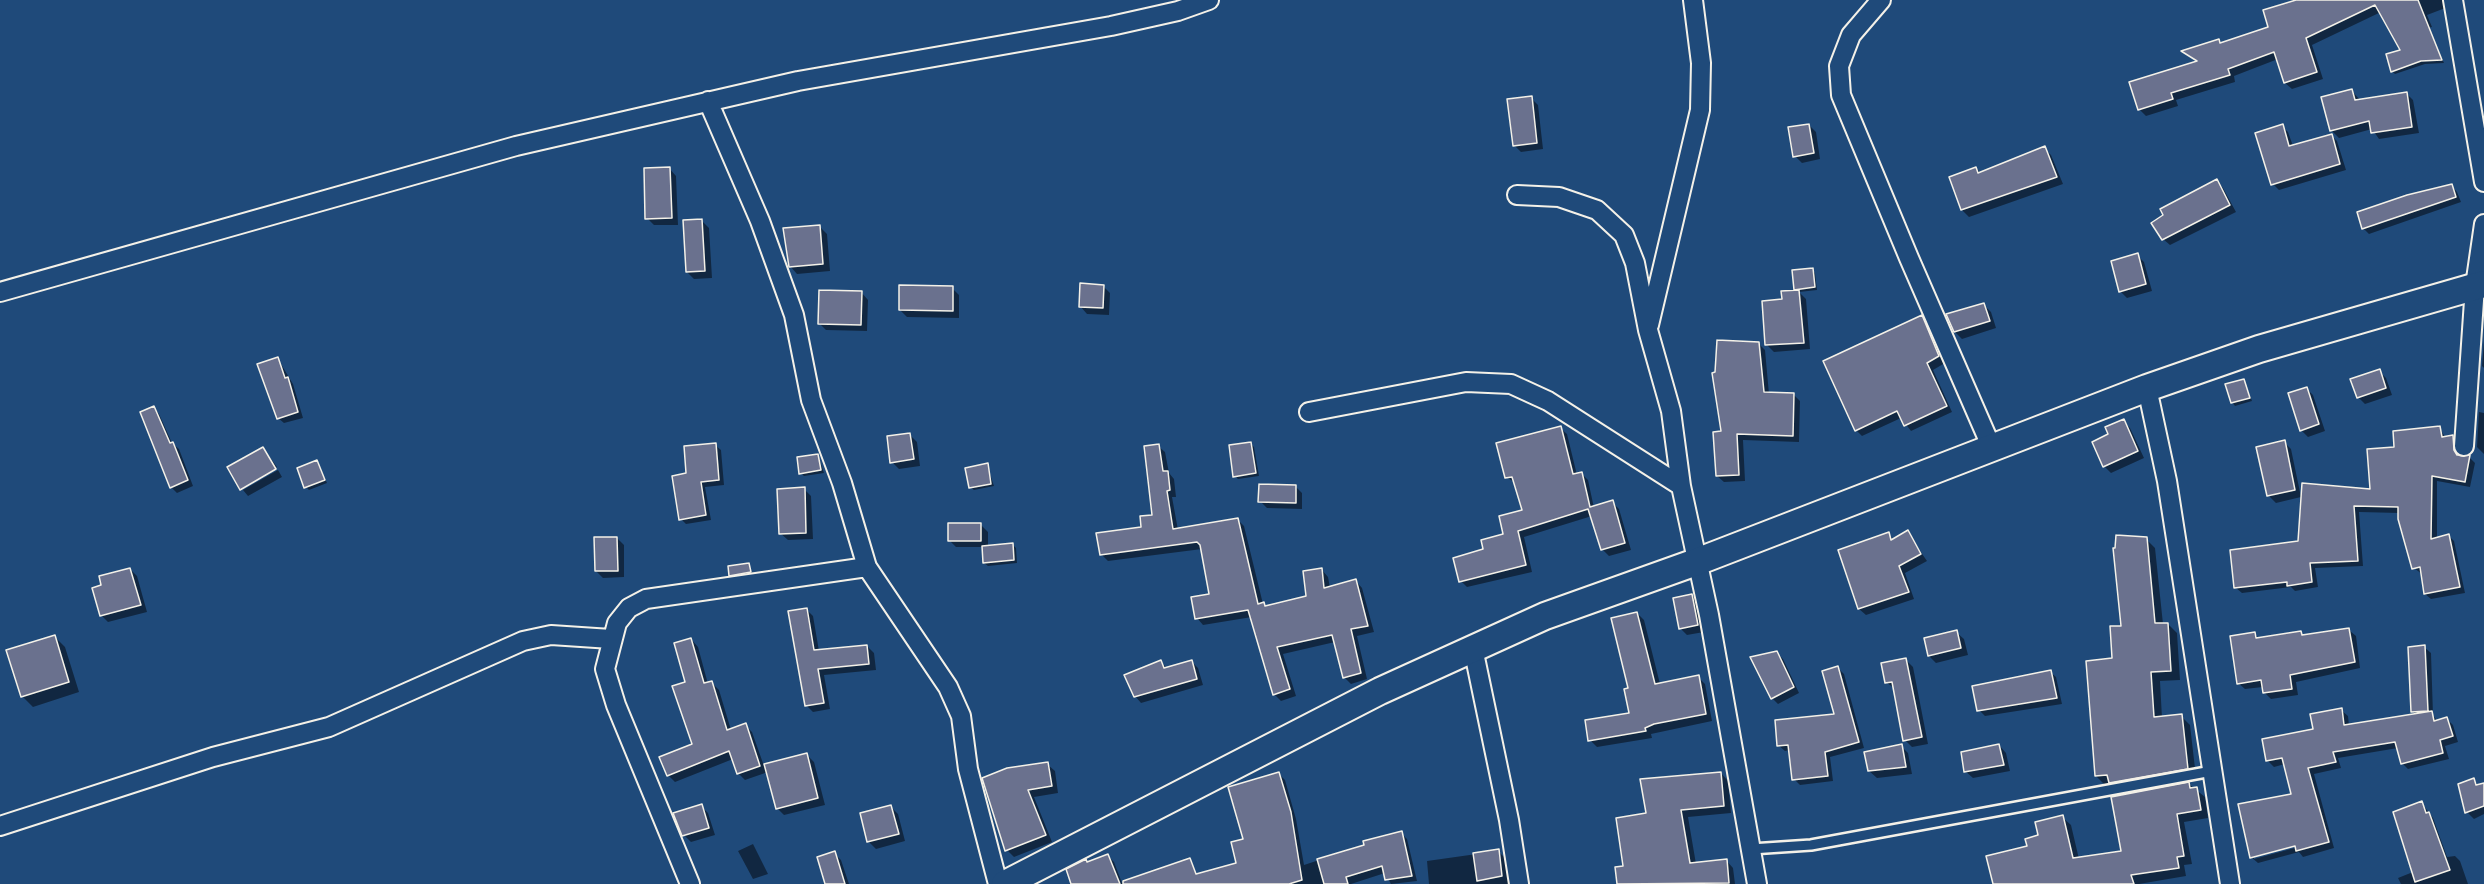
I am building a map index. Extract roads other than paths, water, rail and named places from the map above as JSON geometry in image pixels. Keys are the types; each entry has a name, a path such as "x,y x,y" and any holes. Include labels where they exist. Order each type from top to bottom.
{"street":[{"path":"0,292 516,146 798,81 1111,26 1178,11 1209,0"},
{"path":"1648,330 1700,110 1701,63 1693,0"},
{"path":"1881,0 1851,35 1839,66 1842,95 1909,258 1992,446"},
{"path":"2453,0 2484,182"},
{"path":"708,101 760,222 794,315 811,400 842,483 867,567 948,687 961,716 968,769 998,884"},
{"path":"1516,195 1559,197 1597,210 1624,235 1635,263 1648,330 1671,411 1681,486 1699,561 1757,884"},
{"path":"2464,446 2484,224"},
{"path":"1005,884 1380,691 1545,616 1699,561 2147,388 2259,349 2480,285"},
{"path":"1309,412 1466,382 1511,384 1548,401 1681,486"},
{"path":"2147,388 2179,550 2230,884"},
{"path":"690,884 616,705 605,669 617,623 629,608 646,599 867,567"},
{"path":"0,826 213,757 329,727 523,640 551,635 611,639"},
{"path":"1473,648 1509,820 1519,884"}],"lane":[{"path":"1751,849 1811,845 2212,771"}]}
